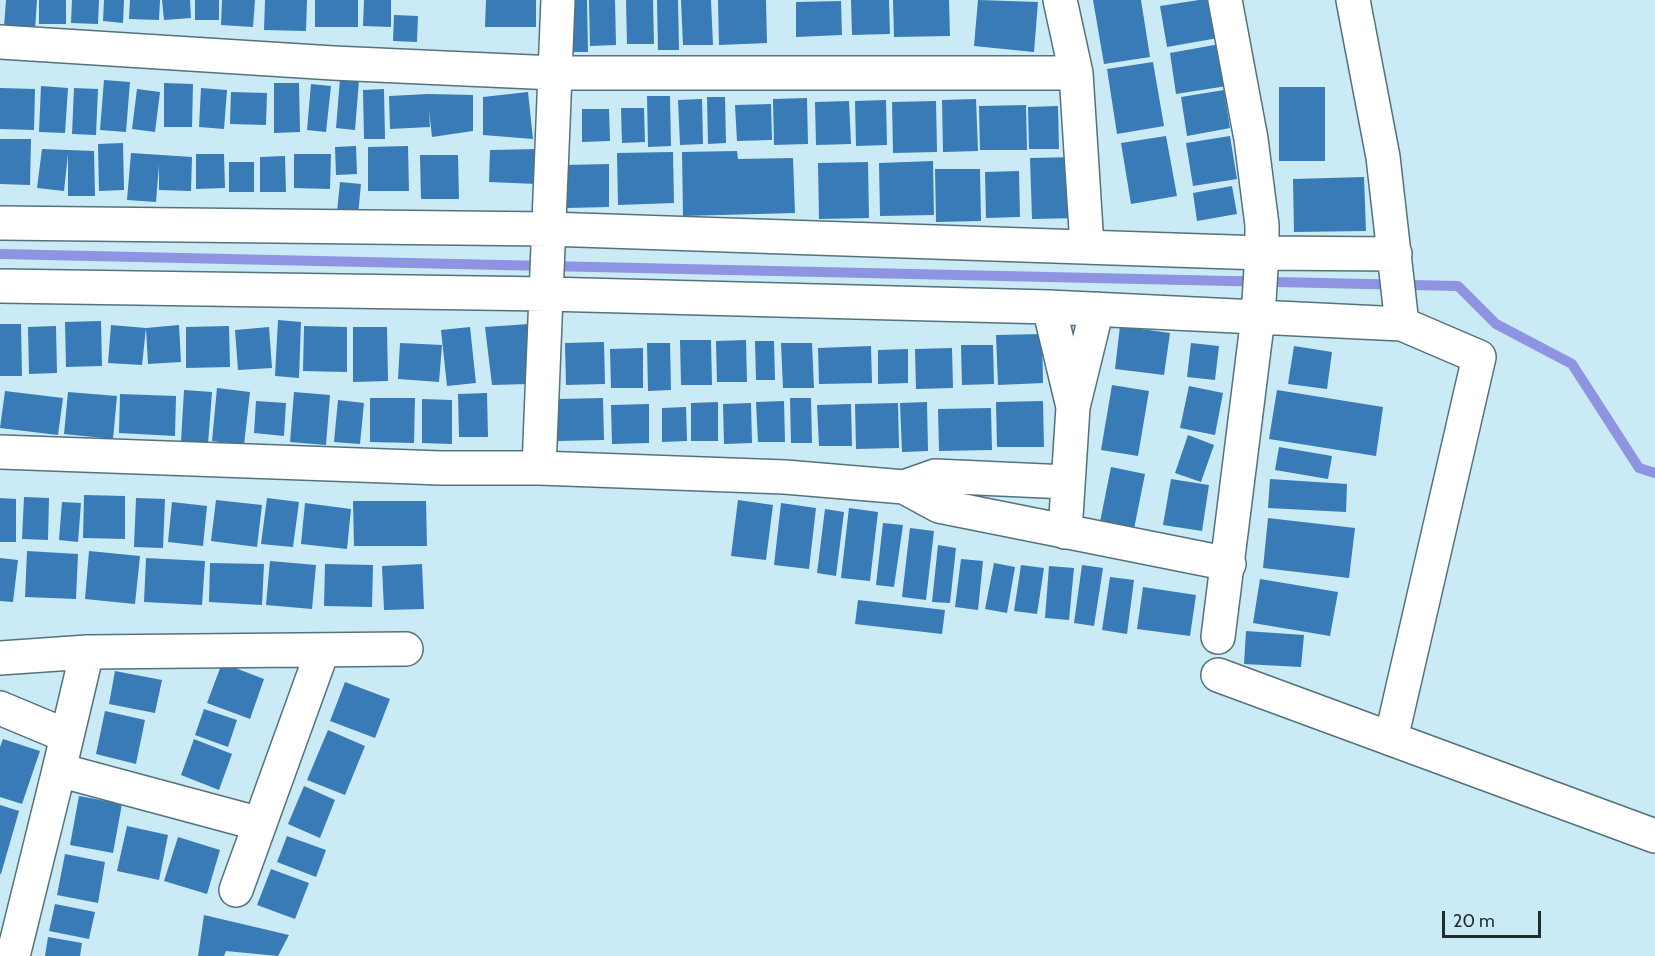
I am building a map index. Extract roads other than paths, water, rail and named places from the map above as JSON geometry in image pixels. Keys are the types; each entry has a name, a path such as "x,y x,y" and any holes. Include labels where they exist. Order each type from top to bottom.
{"street":[{"path":"539,468 558,0"},
{"path":"1060,0 1076,72 1088,246"},
{"path":"1218,637 1229,564 1258,317 1262,253 1262,225 1251,139 1225,0"},
{"path":"1353,0 1383,157 1402,324"},
{"path":"0,42 333,63 555,73 1076,72"},
{"path":"0,223 548,229 1262,253 1395,254"},
{"path":"0,286 546,294 1049,307 1402,324 1479,357 1391,739"},
{"path":"1049,307 1073,407"},
{"path":"1065,532 1073,407 1097,309"},
{"path":"0,452 441,468 539,468 785,477 904,487 939,506 1229,564"},
{"path":"904,487 935,476 1067,482"},
{"path":"0,658 87,652 322,652 406,649"},
{"path":"13,956 12,907 59,770 87,652"},
{"path":"236,890 322,652"},
{"path":"1218,675 1655,836"},
{"path":"0,708 67,736"},
{"path":"59,770 260,824"}],"waterway":[{"path":"0,254 1458,286 1496,324 1572,364 1639,468 1655,473"}]}
